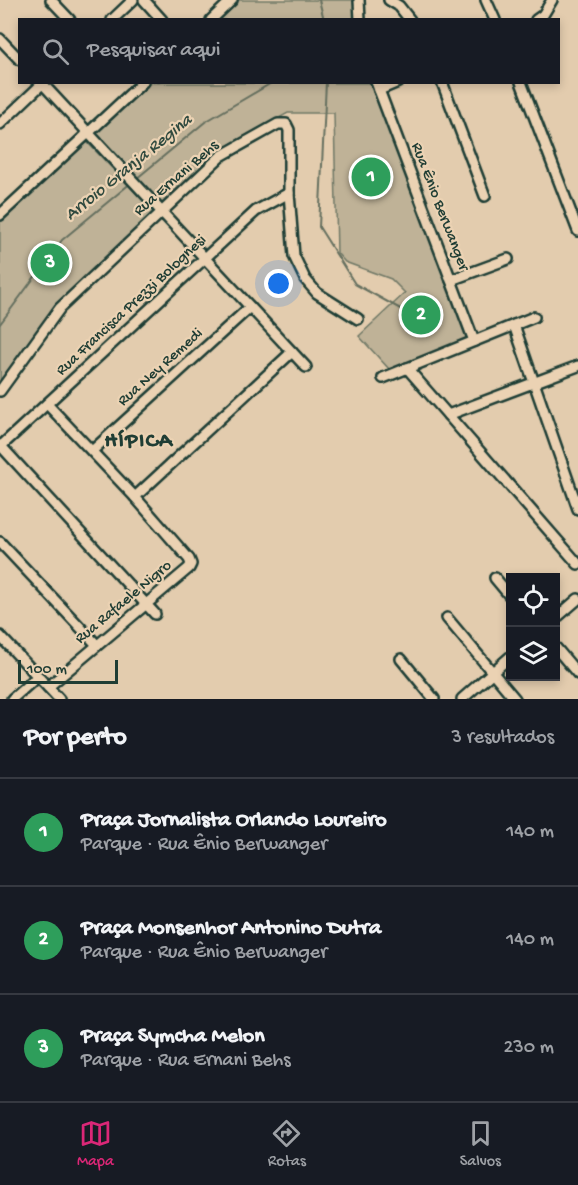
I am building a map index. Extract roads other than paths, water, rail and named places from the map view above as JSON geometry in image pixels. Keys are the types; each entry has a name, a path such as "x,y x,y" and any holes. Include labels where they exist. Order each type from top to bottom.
{"street":[{"path":"51,0 67,18"},
{"path":"114,18 133,0"},
{"path":"144,0 160,18"},
{"path":"213,18 232,0"},
{"path":"359,0 360,18"},
{"path":"389,0 399,6 408,18"},
{"path":"486,0 494,18"},
{"path":"539,18 551,5 552,0"},
{"path":"0,39 18,58"},
{"path":"0,124 42,84"},
{"path":"44,84 306,367"},
{"path":"0,215 141,84"},
{"path":"443,84 485,196"},
{"path":"522,84 578,231"},
{"name":"Rua Ênio Berwanger","path":"378,86 474,341"},
{"name":"Rua Ernani Behs","path":"0,391 60,308 221,156 279,124 286,124 289,130 294,256 305,279 317,293 358,320"},
{"name":"Rua Francisca Prezzi Bolognesi","path":"0,446 256,211 290,193"},
{"path":"451,280 508,259"},
{"name":"Rua Ney Remedi","path":"92,451 250,307"},
{"path":"383,378 534,317"},
{"path":"514,325 578,509"},
{"path":"135,497 292,352"},
{"path":"448,415 578,366"},
{"path":"408,368 578,564"},
{"name":"Rua Rafaele Nigro","path":"47,404 135,497 191,564 147,605 48,687"},
{"path":"0,446 155,614"},
{"path":"0,542 97,645"},
{"path":"495,578 506,591"},
{"path":"560,614 578,598"},
{"path":"447,618 515,699"},
{"path":"0,636 59,699"},
{"path":"560,654 578,674"},
{"path":"401,659 434,699"},
{"path":"462,699 506,661"},
{"path":"12,699 38,676"}],"waterway":[{"name":"Arroio Granja Regina","path":"319,0 324,18"},
{"name":"Arroio Granja Regina","path":"136,179 205,122 270,84"},
{"path":"326,84 319,227 355,284 426,323"},
{"name":"Arroio Granja Regina","path":"0,324 62,240 132,182"}],"place":[{"name":"Praça Jornalista Orlando Loureiro","path":"371,177"},
{"name":"Praça Symcha Melon","path":"50,263"},
{"name":"Praça Monsenhor Antonino Dutra","path":"421,315"}],"district":[{"name":"HÍPICA","path":"139,442"}]}
